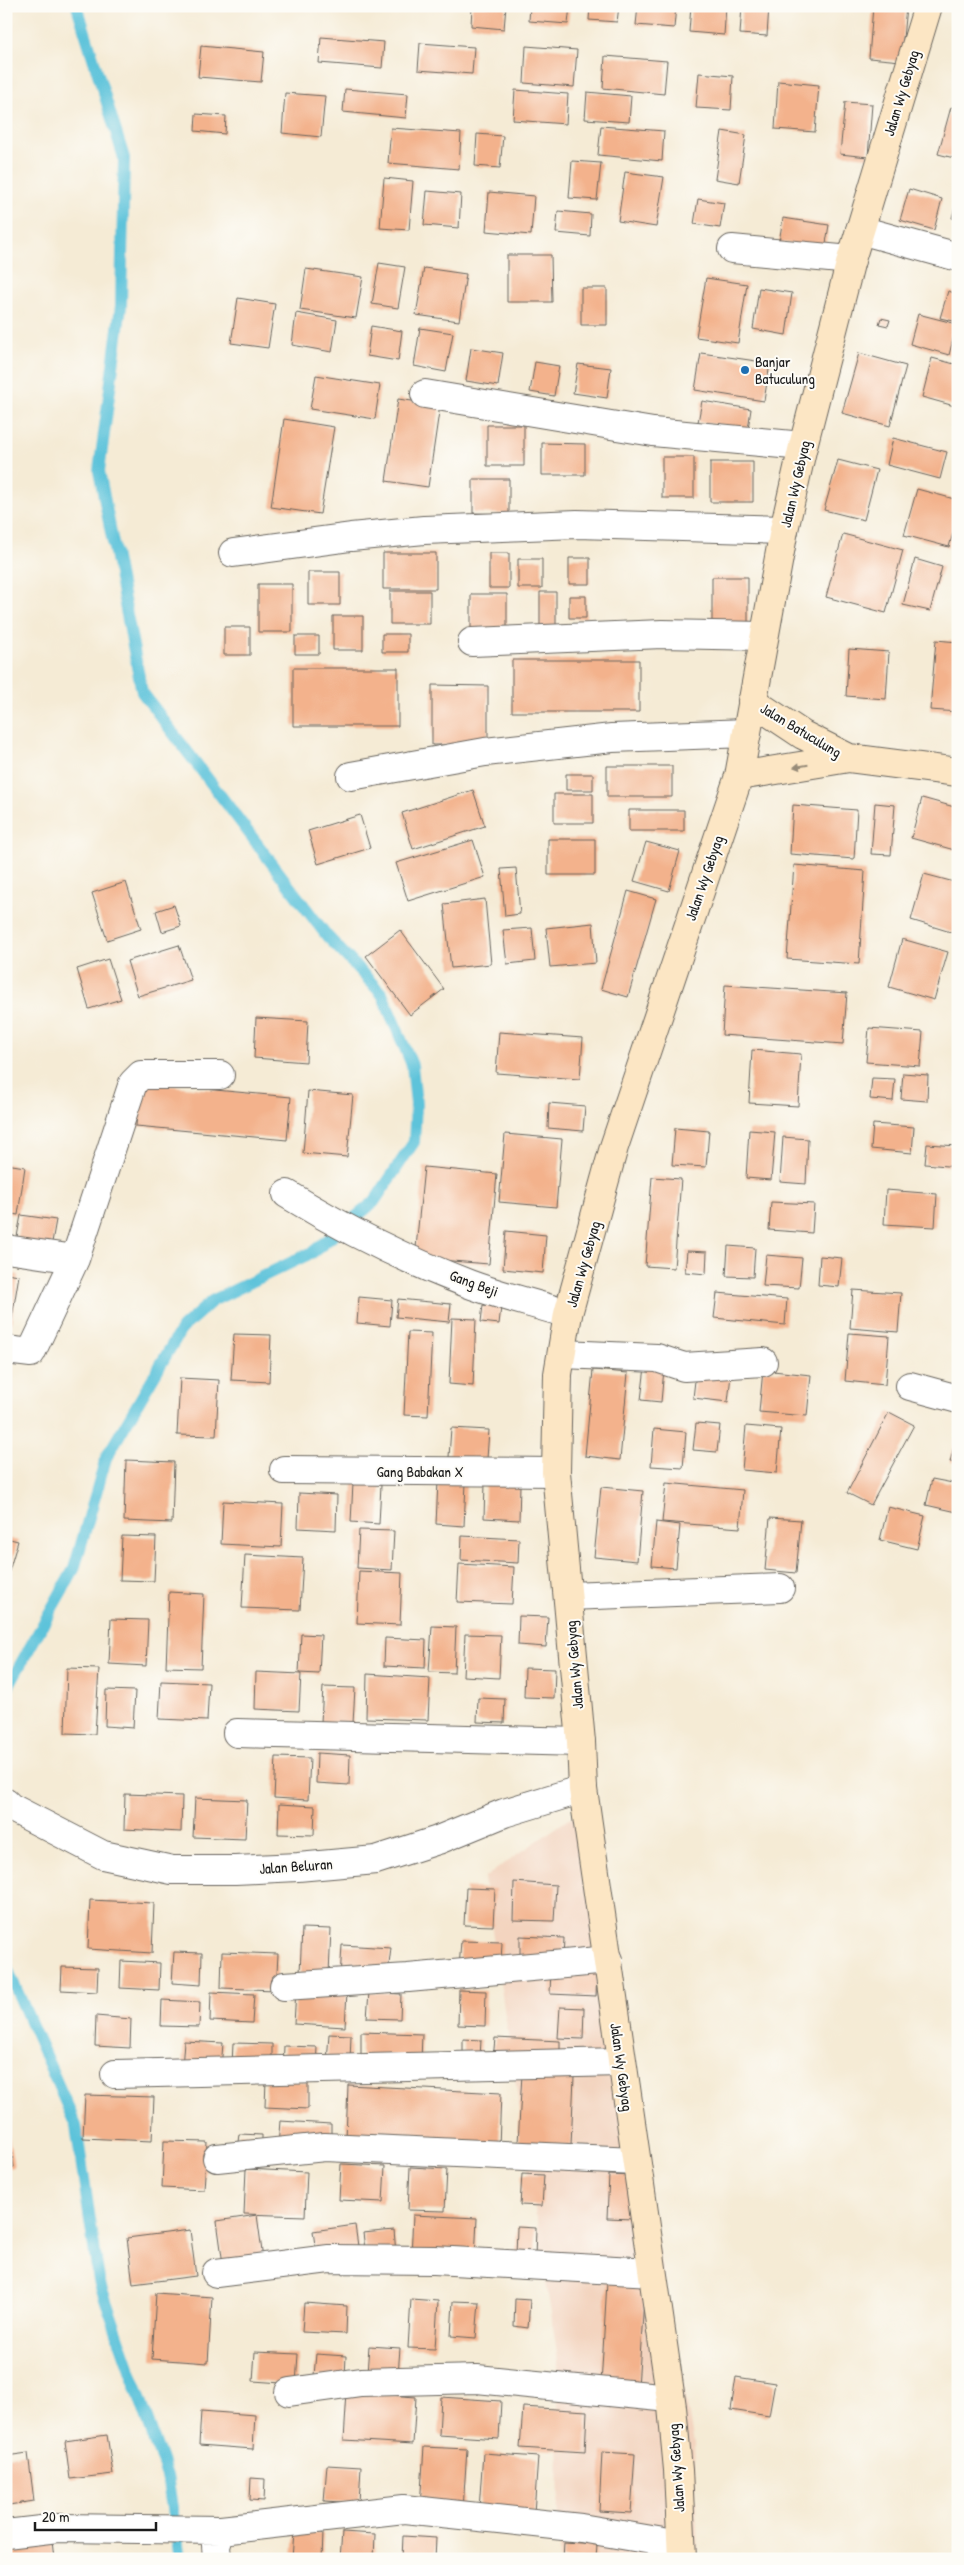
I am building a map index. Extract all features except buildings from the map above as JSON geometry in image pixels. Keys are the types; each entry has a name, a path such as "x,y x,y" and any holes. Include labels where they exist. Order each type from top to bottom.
{"street":[{"name":"Jalan Wy Gebyag","path":"681,2552 678,2470 670,2398 621,2062 609,1960 582,1789 581,1742 556,1472 558,1374 568,1314 614,1147 739,776 784,530 803,446 850,260 928,6"},
{"path":"860,230 958,257"},
{"path":"732,249 850,260"},
{"path":"425,394 653,432 803,446"},
{"path":"233,553 351,536 424,530 577,524 784,530"},
{"path":"472,642 662,634 764,636"},
{"name":"Jalan Batuculung","path":"752,701 803,734 849,758"},
{"path":"351,776 485,752 612,738 747,733"},
{"name":"Jalan Batuculung","path":"739,776 849,758 958,772"},
{"path":"6,1350 31,1353 75,1259 133,1083 141,1074 220,1075"},
{"name":"Gang Beji","path":"287,1194 320,1214 382,1246 470,1284 568,1314"},
{"path":"6,1248 75,1259"},
{"path":"562,1354 657,1358 684,1367 763,1362"},
{"path":"910,1386 958,1399"},
{"name":"Gang Babakan X","path":"284,1470 556,1472"},
{"path":"568,1596 780,1588"},
{"path":"237,1733 581,1742"},
{"name":"Jalan Beluran","path":"8,1805 103,1855 172,1870 235,1870 376,1860 438,1840 504,1813 582,1789"},
{"path":"284,1986 408,1978 609,1960"},
{"path":"116,2074 621,2062"},
{"path":"217,2158 324,2147 636,2161"},
{"path":"216,2273 329,2259 434,2260 652,2272"},
{"path":"289,2392 361,2382 477,2379 670,2398"},
{"path":"6,2534 58,2528 209,2530 404,2509 580,2528 681,2552"},
{"path":"209,2530 216,2545 217,2559"}],"shaded area":[{"path":"593,1802 640,2153 694,2443 698,2559 559,2559 558,2359 484,1878"}],"waterway":[{"path":"6,1690 74,1569 106,1458 182,1328 212,1301 313,1252 374,1202 414,1142 416,1104 412,1065 382,994 327,936 142,692 99,471 121,306 124,158 77,6"},
{"path":"6,1966 76,2126 99,2281 167,2476 180,2559"}],"place":[{"name":"Banjar Batuculung","path":"745,370"}]}
